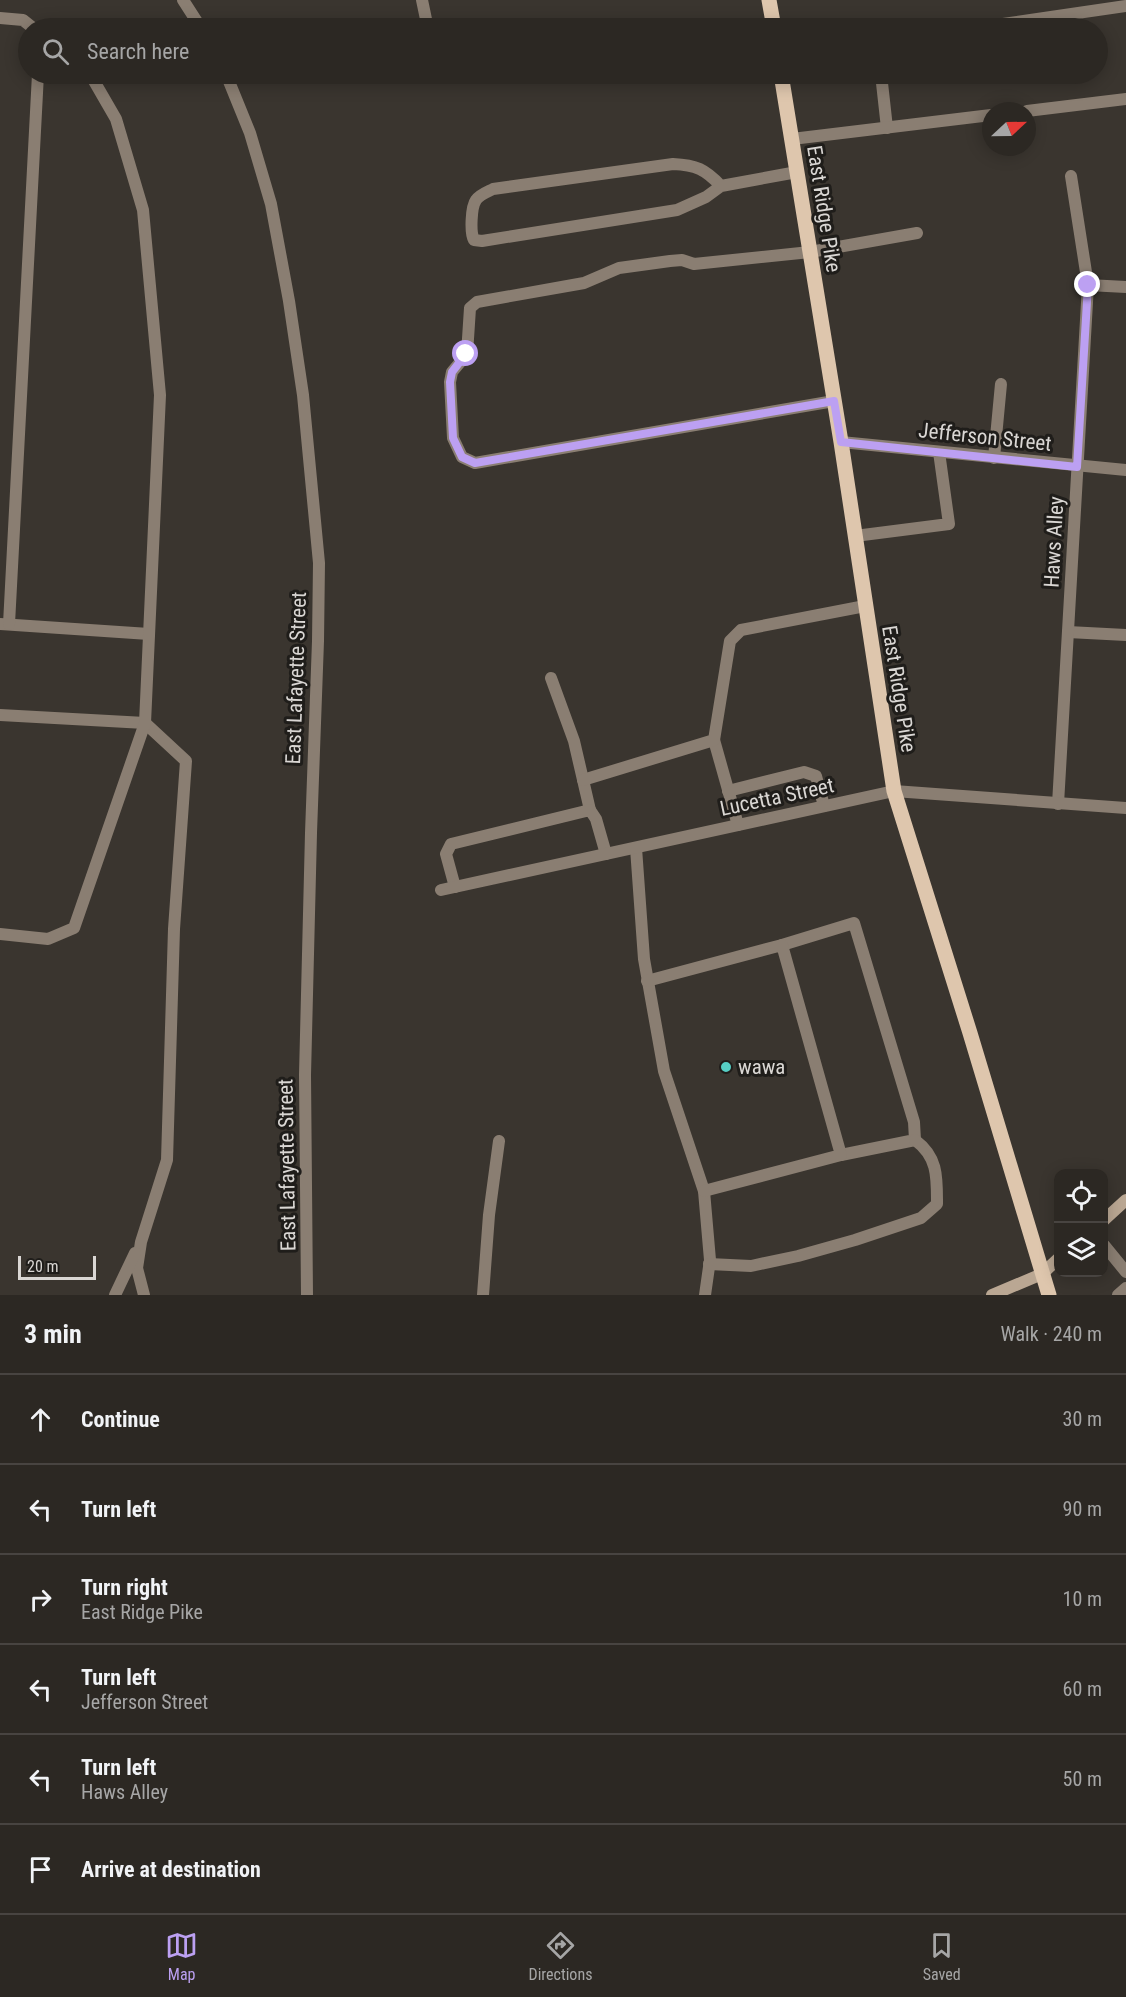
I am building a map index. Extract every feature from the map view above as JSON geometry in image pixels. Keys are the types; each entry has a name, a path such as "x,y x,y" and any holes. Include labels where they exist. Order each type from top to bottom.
{"main road":[{"path":"769,0 772,18"},
{"name":"East Ridge Pike","path":"783,84 841,442 894,791 1049,1295"},
{"path":"1108,1216 1126,1200"},
{"path":"992,1295 1042,1274 1054,1264"}],"street":[{"path":"183,0 195,18"},
{"path":"422,0 426,18"},
{"path":"1044,18 1126,6"},
{"path":"0,18 18,20"},
{"path":"37,84 4,624 149,634"},
{"path":"0,934 48,939 74,928 146,723 160,395 143,210 116,119 96,84"},
{"name":"East Lafayette Street","path":"230,84 250,133 270,204 289,301 303,395 319,563 305,1076 307,1295"},
{"path":"882,84 887,128"},
{"path":"1036,110 1126,99"},
{"path":"792,139 982,116"},
{"path":"721,186 710,175 692,165 673,164 493,189 474,201 471,234 474,240 482,241 677,210 721,186 797,172"},
{"name":"Haws Alley","path":"1058,804 1088,285 1071,176"},
{"path":"834,401 475,463 462,457 453,438 450,382 452,372 466,354 470,308 477,302 584,282 620,268 660,262 682,261 694,264 810,252 917,232"},
{"path":"1088,285 1126,288"},
{"path":"994,458 1000,384"},
{"name":"Jefferson Street","path":"841,442 1077,467 1126,470"},
{"path":"855,536 949,524 939,452"},
{"path":"738,825 714,740 730,641 741,630 865,606"},
{"path":"1068,632 1126,635"},
{"path":"551,678 574,741 590,810 596,819 606,854"},
{"path":"0,715 146,723 186,761 174,929 167,1160 141,1242 115,1295"},
{"path":"584,780 714,740"},
{"path":"728,791 804,772 816,776 824,806"},
{"name":"Lucetta Street","path":"441,890 894,791 1126,808"},
{"path":"455,887 446,854 451,844 590,810"},
{"path":"636,848 644,959 664,1071 704,1191 709,1264 705,1295"},
{"path":"648,981 854,923 914,1122 915,1140"},
{"path":"782,945 841,1155"},
{"path":"704,1191 841,1155 915,1140 926,1148 937,1172 937,1204 921,1218 798,1257 751,1266 709,1264"},
{"path":"483,1295 489,1215 499,1141"},
{"path":"141,1242 137,1268 144,1295"},
{"path":"1108,1250 1126,1272"},
{"path":"1118,1295 1126,1288"}],"place":[{"name":"wawa","path":"726,1067"}],"route":[{"path":"466,354 452,372 450,382 453,438 462,457 475,463 834,401 841,442 1077,467 1088,285"}]}
